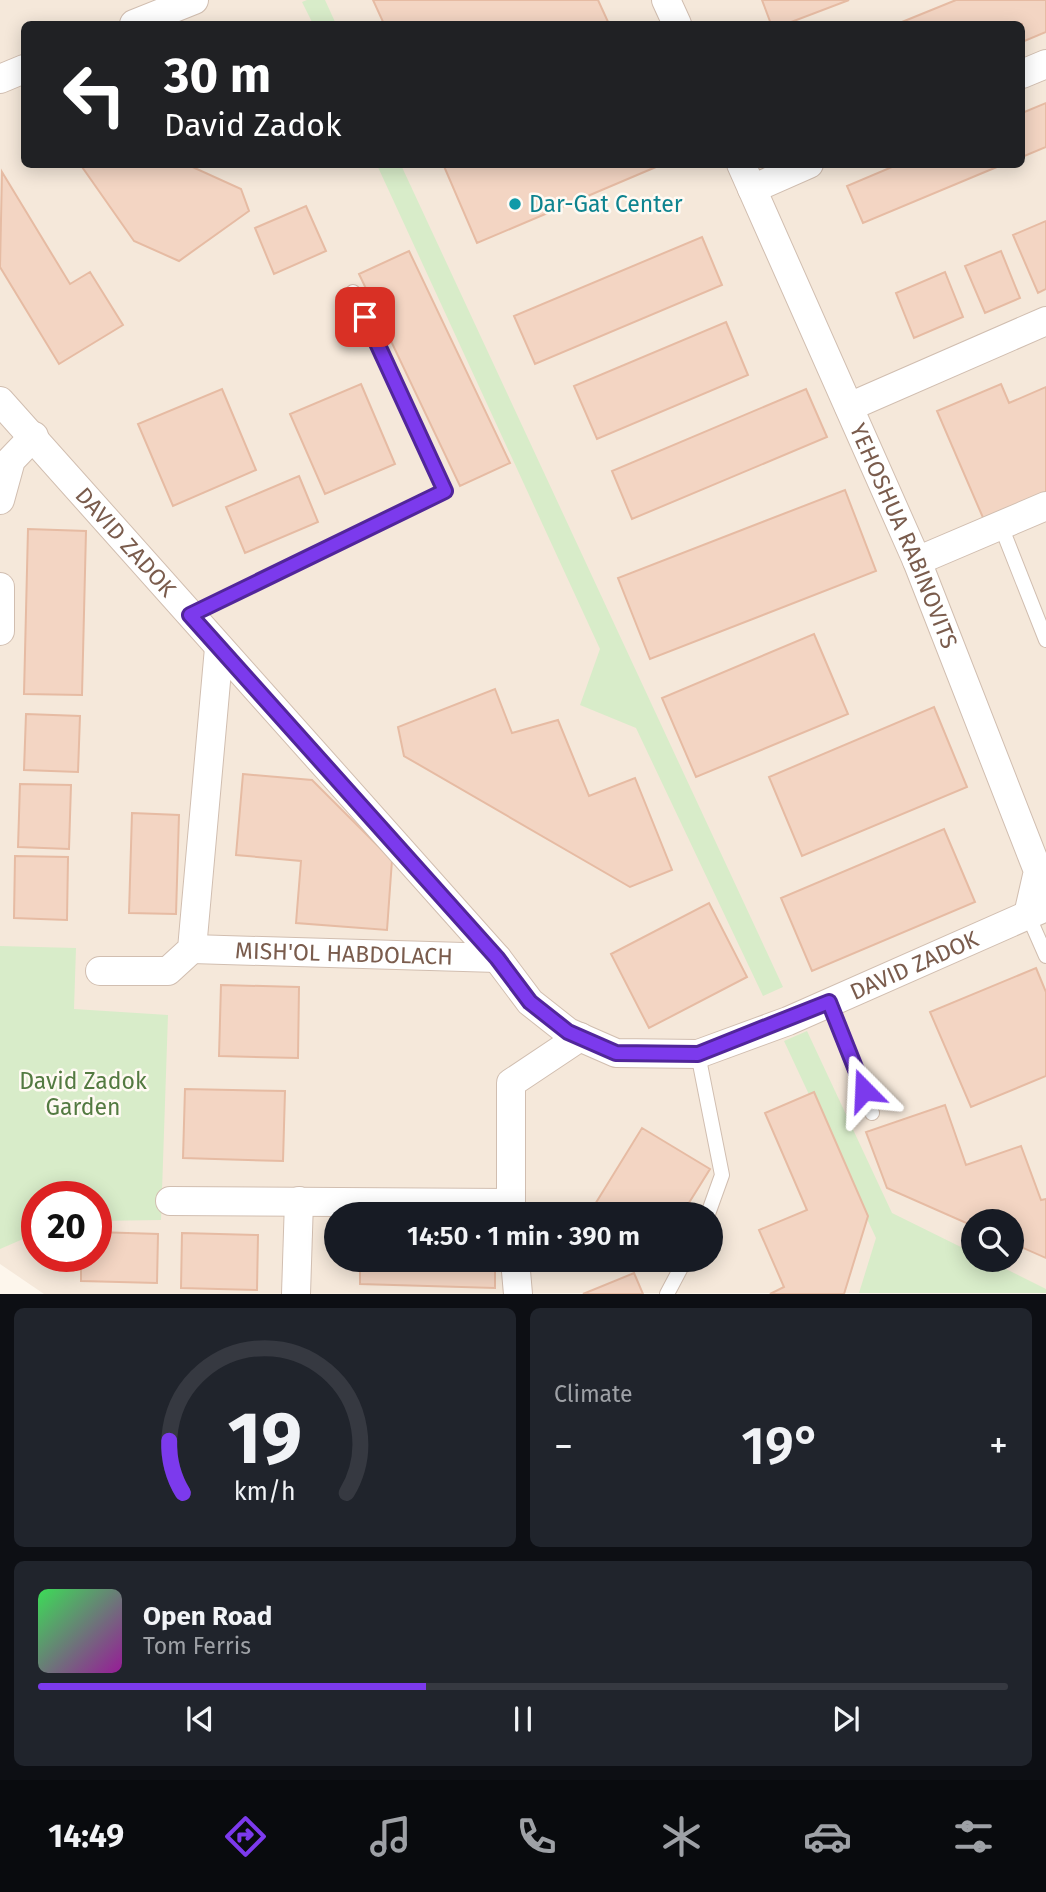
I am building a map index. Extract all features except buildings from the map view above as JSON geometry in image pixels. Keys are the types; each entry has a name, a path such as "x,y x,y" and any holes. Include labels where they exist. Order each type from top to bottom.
{"street":[{"path":"142,21 194,0"},
{"path":"666,0 676,21"},
{"path":"1025,73 1046,64"},
{"path":"0,79 21,70"},
{"path":"746,176 788,168"},
{"name":"YEHOSHUA RABINOVITS","path":"746,176 917,561 1038,871 1037,911"},
{"path":"849,407 1046,321"},
{"name":"DAVID ZADOK","path":"0,401 497,958 530,1002 568,1032 616,1053 698,1054 829,1002 1037,911"},
{"path":"0,500 11,460 34,436"},
{"path":"917,561 1046,506"},
{"path":"0,587 0,631"},
{"path":"100,971 168,971 191,949 219,648"},
{"name":"MISH'OL HABDOLACH","path":"191,949 497,958"},
{"path":"512,1202 511,1083 580,1037"},
{"path":"170,1201 324,1203"},
{"path":"296,1293 299,1202"},
{"path":"516,1272 518,1293"}],"lane":[{"path":"190,615 445,491 353,292"},
{"path":"1001,526 1046,640"},
{"path":"1037,911 1046,956"},
{"path":"829,1002 872,1113"},
{"path":"698,1054 722,1175 712,1202"},
{"path":"667,1293 678,1272"}],"shaded area":[{"path":"0,0 1046,0 1046,1293 44,1294 0,1264"}],"green space":[{"path":"325,0 335,21 312,21 302,2"},
{"path":"378,168 402,168 783,987 763,996 636,728 580,705 600,649"},
{"name":"David Zadok Garden","path":"0,946 76,948 74,1009 168,1015 161,1220 112,1221 112,1181 21,1181 21,1240 0,1249"},
{"path":"807,1031 892,1213 961,1247 961,1272 1012,1272 1046,1289 1046,1293 859,1293 876,1238 784,1041"}],"place":[{"name":"Dar-Gat Center","path":"515,204"}],"route":[{"path":"365,317 445,491 190,615 497,958 530,1002 568,1032 616,1053 698,1054 788,1021 829,1002 864,1090"}]}
